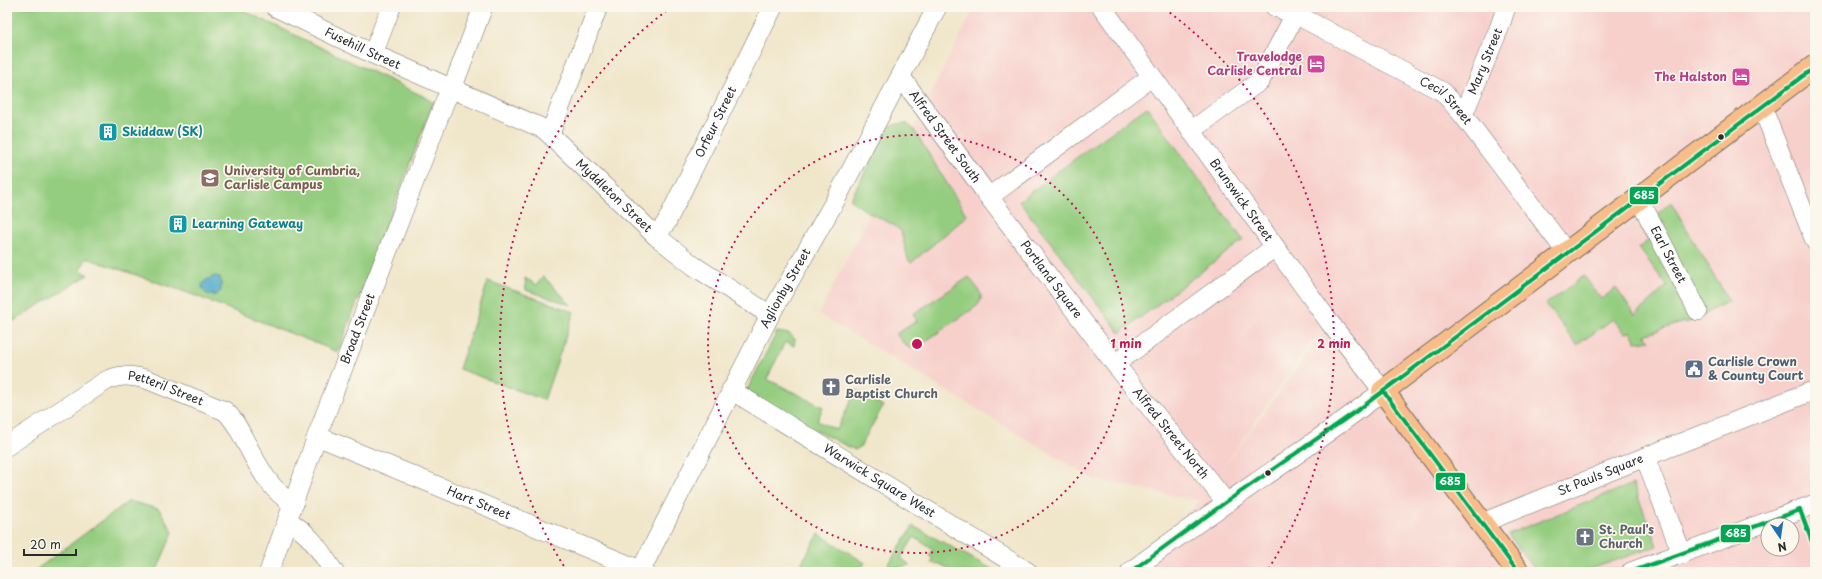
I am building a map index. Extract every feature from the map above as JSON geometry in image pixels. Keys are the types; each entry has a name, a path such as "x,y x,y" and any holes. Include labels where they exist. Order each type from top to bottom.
{"main road":[{"path":"1518,572 1383,391 1812,70"}],"street":[{"path":"373,54 390,7"},
{"name":"Broad Street","path":"269,572 317,436 411,186 445,101 452,89 484,7"},
{"path":"550,134 598,7"},
{"name":"Orfeur Street","path":"656,236 666,223 774,7"},
{"name":"Aglionby Street","path":"642,571 731,390 770,315 835,201 937,7"},
{"name":"Brunswick Street","path":"1102,7 1330,323 1383,391"},
{"name":"Cecil Street","path":"1275,7 1297,11 1443,92 1463,115 1567,253"},
{"name":"Mary Street","path":"1463,115 1500,26 1506,7"},
{"name":"Fusehill Street","path":"281,8 373,54 452,89"},
{"path":"1191,132 1260,81 1297,11"},
{"name":"Alfred Street South","path":"900,77 989,197"},
{"path":"989,197 1152,77"},
{"name":"Myddleton Street","path":"452,89 537,125 550,134 656,236 694,266 770,315"},
{"path":"1762,107 1815,241"},
{"name":"Portland Square","path":"989,197 1115,364"},
{"name":"Earl Street","path":"1639,199 1698,311"},
{"path":"1115,364 1275,247"},
{"name":"Alfred Street North","path":"1115,364 1226,502"},
{"name":"Petteril Street","path":"7,446 115,376 133,376 146,379 225,411 232,417 253,456 276,490 285,500 291,513 302,529 312,540 334,572"},
{"name":"Warwick Square West","path":"731,390 1028,572"},
{"path":"1645,457 1815,390"},
{"path":"1130,572 1383,391"},
{"name":"Hart Street","path":"317,436 642,571"},
{"name":"St Pauls Square","path":"1482,523 1645,457 1682,554"},
{"path":"1631,572 1815,504"}],"shaded area":[{"path":"975,7 1805,7 1815,14 1815,572 1125,572 1200,501 1093,479 819,314","holes":["1327,327 1216,478 1306,348"]}],"green space":[{"name":"University of Cumbria, Carlisle Campus","path":"7,7 236,7 427,98 433,103 338,352 191,294 87,258 80,269 88,275 7,325"},
{"path":"1147,107 1243,240 1120,333 1019,201"},
{"path":"906,123 914,130 967,216 911,263 908,259 901,231 892,224 868,212 850,200 889,127"},
{"path":"1671,202 1729,301 1685,324 1684,322 1645,335 1650,340 1636,342 1631,332 1625,333 1613,319 1577,345 1546,304 1584,276 1601,299 1616,288 1635,315 1667,286 1639,248 1649,240 1641,228"},
{"path":"543,276 571,305 526,290 525,278 537,285"},
{"path":"969,277 981,295 980,302 977,306 917,347 913,349 906,346 896,334 917,321 913,314"},
{"path":"488,281 574,312 544,400 459,369"},
{"path":"777,332 790,334 795,339 794,346 785,342 767,379 823,407 817,421 837,430 856,390 883,406 860,447 855,450 748,397 747,390"},
{"path":"1633,484 1657,546 1582,572 1537,572 1508,534"},
{"path":"129,501 159,509 173,532 156,572 33,572"},
{"path":"913,526 997,572 954,572 940,564 931,563 933,559 929,556 933,549 914,537 901,558 910,565 896,567 888,565"},
{"path":"819,534 865,563 858,572 796,572"}],"water":[{"path":"215,276 220,277 221,291 216,295 210,295 204,292 202,285 206,280"}],"transit line":[{"name":"685","path":"1130,572 1226,502 1358,410 1807,73 1815,69"},
{"name":"685","path":"1383,391 1518,572"},
{"name":"685","path":"1631,572 1800,510 1815,550"}],"place":[{"name":"Travelodge Carlisle Central","path":"1316,64"},
{"name":"The Halston","path":"1741,77"},
{"name":"Skiddaw (SK)","path":"108,132"},
{"name":"University of Cumbria, Carlisle Campus","path":"210,178"},
{"name":"Learning Gateway","path":"178,224"},
{"name":"Carlisle Crown & County Court","path":"1694,369"},
{"name":"Carlisle Baptist Church","path":"831,387"},
{"name":"St. Paul's Church","path":"1585,537"}]}
